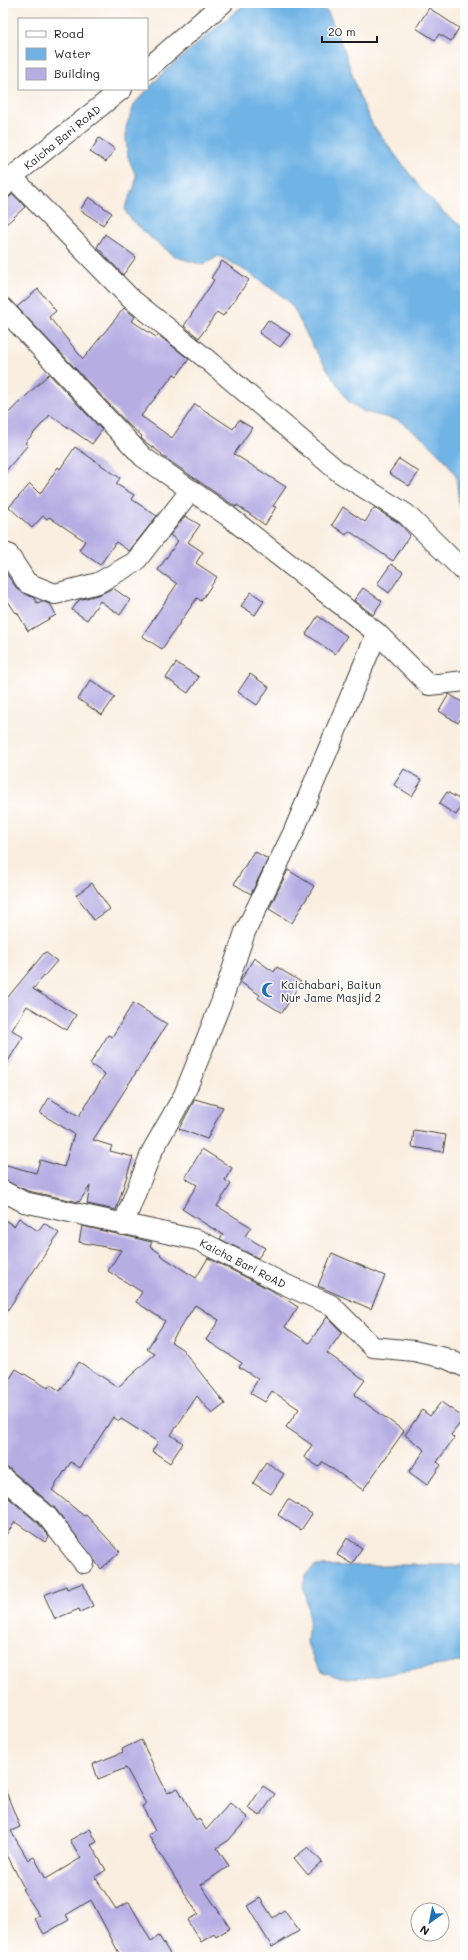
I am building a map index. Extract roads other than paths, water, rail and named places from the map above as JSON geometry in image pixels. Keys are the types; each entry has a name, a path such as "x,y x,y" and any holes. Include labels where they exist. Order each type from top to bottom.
{"street":[{"path":"148,68 223,3"},
{"name":"Kaicha Bari RoAD","path":"8,182 121,90"},
{"path":"8,182 130,298 204,357 339,472 406,514 465,572"},
{"path":"3,308 143,457 234,521 377,633 430,685 465,682"},
{"path":"3,558 8,554 27,583 55,594 98,583 135,562 191,490"},
{"path":"123,1224 152,1151 184,1095 221,1003 245,932 293,833 377,633"},
{"name":"Kaicha Bari RoAD","path":"3,1191 24,1202 198,1240 284,1284 331,1305 373,1347 414,1351 445,1358 465,1367"},
{"path":"3,1478 46,1515 84,1563"}],"water":[{"path":"246,3 316,3 328,12 346,55 358,93 372,124 421,189 444,213 465,229 465,520 459,504 456,475 445,460 423,438 398,420 364,412 349,402 313,347 294,309 286,299 246,271 219,256 203,265 176,257 146,234 127,215 125,208 135,185 136,176 128,157 126,127 135,103 166,70"},
{"path":"465,1565 465,1661 372,1677 341,1678 323,1672 314,1661 307,1643 309,1614 303,1586 306,1575 314,1566"}],"place":[{"name":"Kaichabari, Baitun Nur Jame Masjid 2","path":"269,990"}]}
